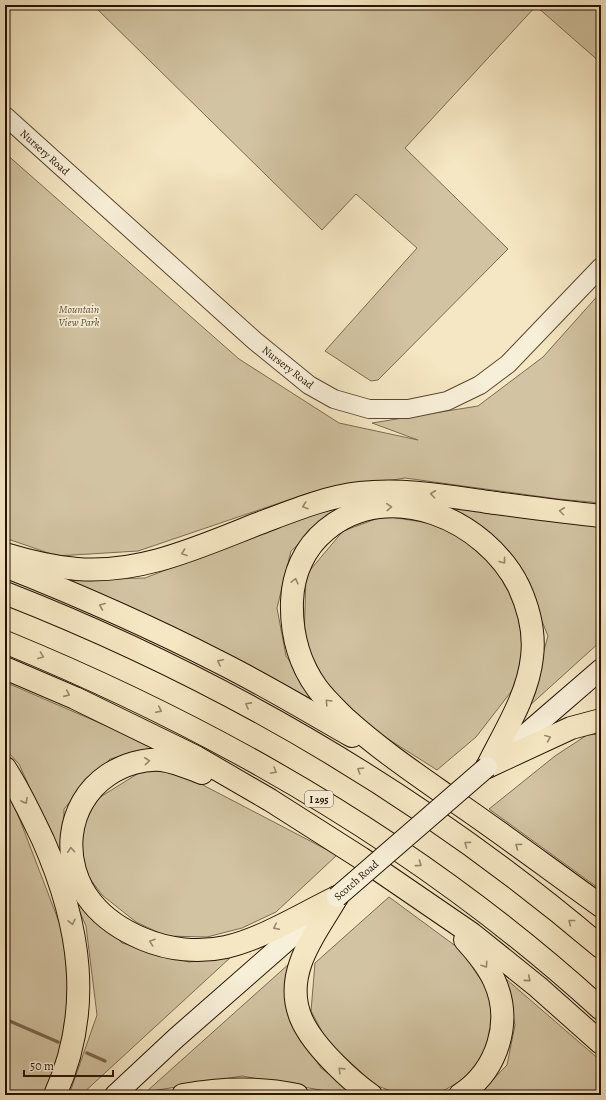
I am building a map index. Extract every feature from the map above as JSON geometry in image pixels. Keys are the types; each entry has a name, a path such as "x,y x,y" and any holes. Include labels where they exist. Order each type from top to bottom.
{"highway":[{"path":"5,554 54,566 78,569 116,569 136,566 167,559 188,552 313,504 347,495 372,492 429,493 601,516"},
{"path":"487,767 520,701 530,667 532,633 525,601 514,578 504,563 486,543 471,531 454,521 435,513 392,507 371,509 338,521 321,534 308,550 299,567 293,586 292,606 294,630 298,648 308,673 317,688 331,705 358,730 400,763 601,906"},
{"path":"5,566 109,609 220,662 400,763"},
{"path":"5,593 92,628 174,667 232,696 302,735 396,793 464,841 534,893 601,947"},
{"name":"I 295","path":"5,642 74,670 188,725 257,762 324,802 393,846 475,906 537,954 601,1009"},
{"path":"5,668 75,698 196,757 331,839 452,920 504,959 601,1043"},
{"path":"487,767 571,728 601,720"},
{"path":"331,839 253,796 202,773 170,762 149,760 121,768 106,776 93,788 83,802 75,818 71,835 71,852 79,882 88,898 100,912 131,933 156,944 173,948 208,950 226,947 251,939 337,897"},
{"path":"5,768 28,807 50,855 68,904 77,946 79,975 76,1020 68,1060 55,1095"},
{"path":"550,869 601,913"},
{"path":"407,890 448,924 468,944 490,974 500,997 502,1027 496,1052 480,1078 460,1095"},
{"path":"337,897 301,962 296,983 297,1002 302,1023 310,1038 346,1074 371,1095"},
{"path":"183,1095 231,1088 263,1089 297,1095"}],"main road":[{"name":"Scotch Road","path":"115,1095 176,1038 601,669"}],"street":[{"name":"Nursery Road","path":"5,116 255,341 310,385 334,400 369,409 408,409 447,401 480,385 508,364 601,267"}],"green space":[{"path":"93,5 601,5 601,63 536,6 405,148 508,249 378,380 371,381 325,351 417,248 356,194 322,230"},
{"name":"Mountain View Park","path":"5,153 239,359 339,423 418,440 372,423 478,406 543,357 601,292 601,503 558,499 405,478 309,493 138,551 57,556 5,538"},
{"path":"362,501 320,525 291,551 277,608 286,656 319,703 67,580 145,578 313,513"},
{"path":"438,501 601,526 601,641 528,707 548,636 524,577 490,533"},
{"path":"384,516 429,523 470,539 491,562 516,601 527,652 514,688 476,737 437,770 374,730 331,692 304,642 306,575 343,531"},
{"path":"5,682 155,747 110,759 87,782 64,809 63,861 19,764 5,749"},
{"path":"601,734 601,890 489,809 555,756 587,735"},
{"path":"142,771 178,772 337,855 276,912 242,928 207,937 166,936 136,922 102,895 82,868 80,832 97,799"},
{"path":"5,781 69,948 67,1043 44,1095 5,1095"},
{"path":"70,889 122,943 189,962 231,957 81,1095 69,1095 97,1015 86,926"},
{"path":"389,897 461,950 493,998 489,1046 469,1076 436,1095 399,1094 375,1085 327,1041 311,1011 315,963"},
{"path":"290,963 292,1022 321,1068 357,1095 336,1095 326,1091 242,1076 146,1092"},
{"path":"506,979 601,1061 601,1095 478,1095 507,1065 515,1025"}],"waterway":[{"path":"5,1019 58,1042"},
{"path":"87,1053 105,1061"}]}
